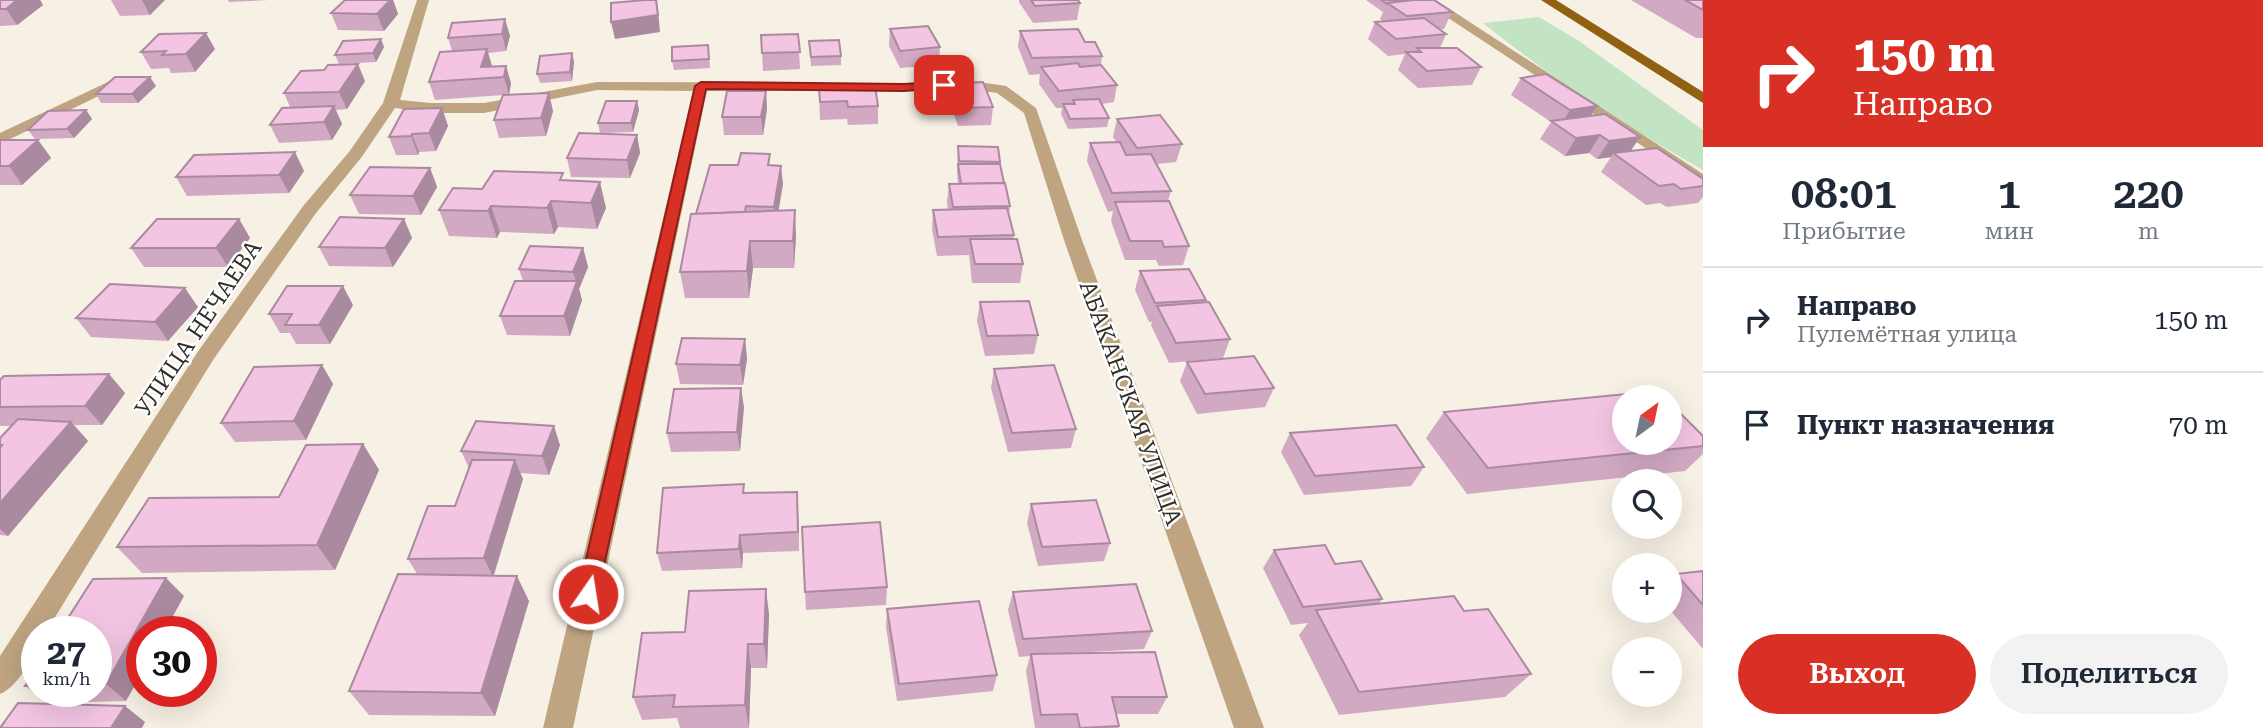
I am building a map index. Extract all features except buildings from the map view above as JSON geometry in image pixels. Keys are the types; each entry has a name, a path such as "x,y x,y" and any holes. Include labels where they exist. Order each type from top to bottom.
{"main road":[{"path":"1547,0 1703,100"}],"street":[{"name":"УЛИЦА НЕЧАЕВА","path":"0,681 206,355 310,209 355,155 391,103 423,0"},
{"path":"1427,0 1703,181"},
{"name":"АБАКАНСКАЯ УЛИЦА","path":"701,86 904,87 965,84 1001,89 1031,111 1073,240 1249,728"},
{"path":"0,139 110,85"},
{"path":"391,103 431,108 484,108 597,86 701,86 558,728"}],"green space":[{"path":"1539,17 1579,41 1703,130 1703,170 1590,101 1483,23"}],"route":[{"path":"588,594 701,86 944,85"}]}
